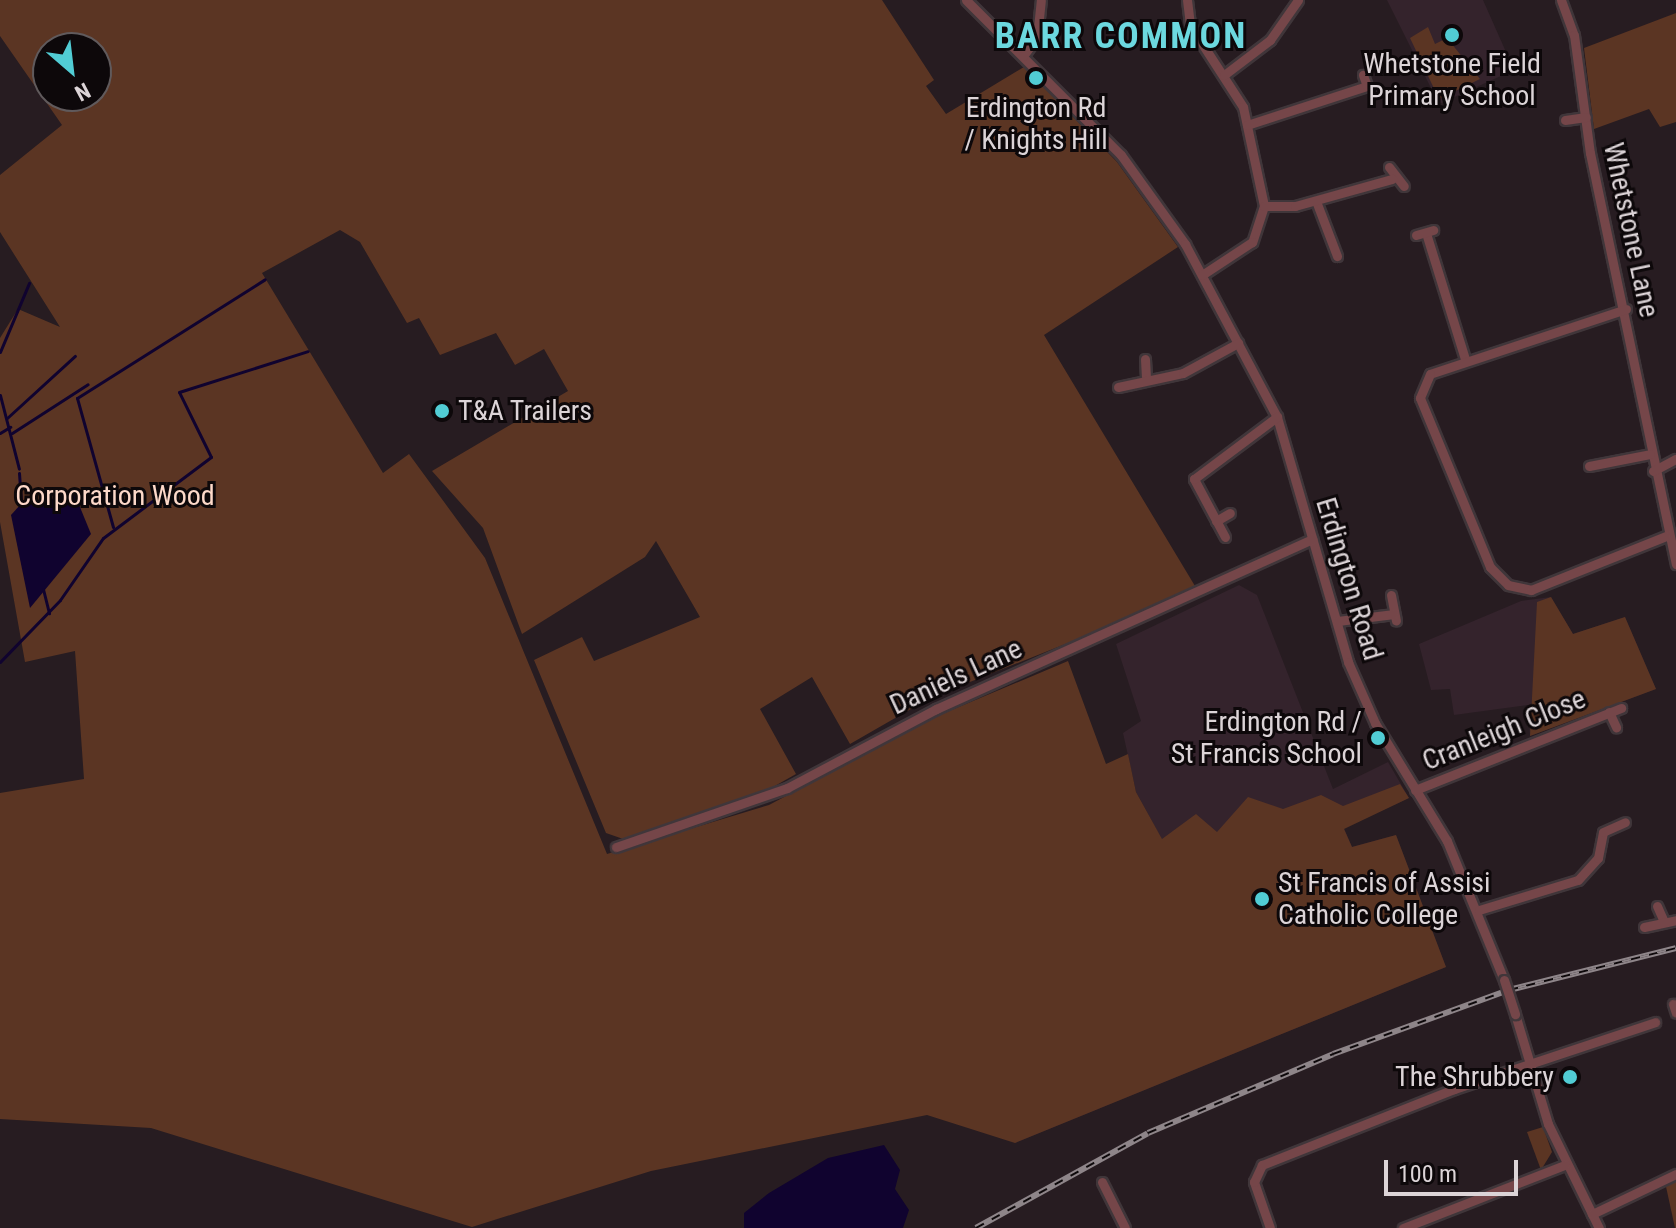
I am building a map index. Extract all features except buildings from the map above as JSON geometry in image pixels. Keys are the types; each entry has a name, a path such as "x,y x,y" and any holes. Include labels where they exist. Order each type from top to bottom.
{"street":[{"name":"Erdington Road","path":"966,0 1145,184 1202,275 1277,417 1338,621 1375,723 1479,910 1565,1165 1599,1228"},
{"path":"1023,56 1037,37 1041,0"},
{"path":"1187,0 1190,25 1224,75 1247,125 1264,206 1252,242 1202,275"},
{"path":"1224,75 1270,40 1298,0"},
{"name":"Whetstone Lane","path":"1561,0 1574,35 1586,117 1626,309 1653,471 1666,536 1676,564"},
{"path":"1247,125 1367,86 1363,75"},
{"path":"1565,120 1586,117"},
{"path":"1389,167 1392,179 1404,186"},
{"path":"1264,206 1316,201 1392,179"},
{"path":"1316,201 1337,256"},
{"path":"1425,233 1465,359"},
{"path":"1626,309 1465,359 1430,374 1420,398 1500,579 1531,590 1666,536"},
{"path":"1118,387 1146,376 1169,378 1238,343"},
{"path":"1145,359 1146,376"},
{"path":"1225,537 1194,479 1277,417"},
{"path":"1594,452 1593,465 1650,454"},
{"path":"1653,471 1676,459"},
{"path":"1216,521 1230,513"},
{"name":"Daniels Lane","path":"616,847 787,788 936,709 1312,539"},
{"path":"1338,621 1395,618 1391,595"},
{"name":"Cranleigh Close","path":"1415,790 1621,708"},
{"name":"Cranleigh Close","path":"1609,712 1616,727"},
{"path":"1479,910 1578,880 1598,858 1603,832 1625,822"},
{"path":"1657,906 1664,922"},
{"path":"1644,927 1676,920"},
{"path":"1270,1228 1254,1182 1262,1165 1529,1064 1651,1026"},
{"path":"1403,1228 1565,1165"},
{"path":"1592,1214 1676,1174"},
{"path":"1102,1182 1125,1228"}],"shaded area":[{"name":"Whetstone Field Primary School","path":"1387,0 1483,0 1514,70 1439,104"},
{"path":"75,495 91,534 30,608 11,515 21,504"},
{"name":"St Francis of Assisi Catholic College","path":"1239,585 1257,595 1333,789 1388,762 1409,798 1344,828 1352,847 1396,835 1446,967 1015,1143 1174,862 1136,792 1123,733 1141,721 1116,644"},
{"path":"1551,597 1573,634 1625,617 1656,689 1530,736 1528,705 1454,715 1450,689 1431,690 1419,644 1521,601"},
{"path":"884,1145 900,1170 895,1189 909,1210 903,1228 744,1228 744,1213 769,1193 828,1158"}],"green space":[{"name":"Corporation Wood","path":"0,0 882,0 934,80 926,86 946,114 1024,67 1117,162 1178,247 1044,335 1198,591 930,698 850,744 812,677 760,709 796,774 752,799 626,840 606,833 534,660 582,637 594,661 700,617 656,541 645,557 522,634 483,528 432,471 568,391 544,349 515,365 496,333 440,355 419,318 407,323 360,242 340,230 262,273 383,473 409,454 485,558 607,854 769,805 935,717 1068,661 1106,764 1128,754 1136,792 1162,839 1196,814 1217,832 1248,797 1283,809 1321,795 1343,806 1400,784 1409,798 1344,829 1352,847 1396,835 1446,967 1015,1143 927,1115 651,1171 472,1227 151,1128 0,1119 0,793 84,779 75,651 25,662 0,522 0,338 18,309 60,327 0,232 0,175 62,125 53,112 112,112 112,32 32,32 32,82 0,36"},
{"path":"1676,13 1676,122 1660,127 1649,109 1594,129 1584,48"},
{"path":"1428,27 1435,44 1447,38 1480,79 1439,99 1410,38"},
{"path":"1551,597 1573,634 1625,617 1656,689 1530,736 1537,602"},
{"path":"1543,1127 1552,1152 1541,1170 1527,1132"},
{"path":"1676,1177 1676,1228 1675,1228 1665,1182"}],"waterway":[{"path":"113,527 77,398 265,279"},
{"path":"0,352 29,283"},
{"path":"0,662 60,600 103,538 211,457 179,392 308,351"},
{"path":"7,418 75,356"},
{"path":"12,433 88,384"},
{"path":"0,395 19,469"},
{"path":"0,433 10,427"},
{"path":"19,473 21,504"},
{"path":"43,589 49,613"}],"railway":[{"path":"976,1228 1148,1133 1333,1054 1509,990 1676,948"}],"place":[{"name":"Whetstone Field Primary School","path":"1452,35"},
{"name":"Erdington Rd / Knights Hill","path":"1036,78"},
{"name":"T&A Trailers","path":"442,411"},
{"name":"Erdington Rd / St Francis School","path":"1378,738"},
{"name":"St Francis of Assisi Catholic College","path":"1262,899"},
{"name":"The Shrubbery","path":"1570,1077"}],"district":[{"name":"BARR COMMON","path":"1121,37"}]}
